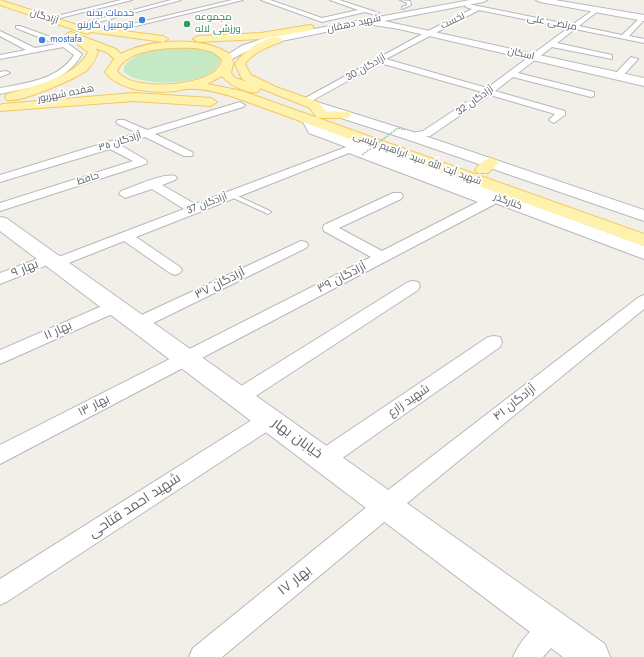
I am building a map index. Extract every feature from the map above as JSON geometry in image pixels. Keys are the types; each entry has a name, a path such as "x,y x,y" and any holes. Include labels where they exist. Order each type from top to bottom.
{"main road":[{"name":"آزادگان","path":"0,2 48,19 71,33 132,44 155,42"},
{"name":"آزادگان","path":"0,10 71,33 112,51 118,61"},
{"path":"155,42 242,38 310,28"},
{"path":"71,33 208,47 224,54 228,61 225,73 231,80 221,83 215,88"},
{"path":"3,103 54,83 86,66 93,52 71,33"},
{"path":"280,39 250,52 243,58 240,64 242,70 246,77 256,84 312,111"},
{"name":"هفده شهریور","path":"3,103 90,77 131,53 155,42"},
{"path":"112,51 125,48 132,44"},
{"path":"118,61 111,72 114,78 134,86 150,88 188,85 216,76 224,70 228,61"},
{"name":"شهید آیت الله سید ابراهیم رئیسی","path":"231,80 644,240"},
{"name":"شهید آیت الله سید ابراهیم رئیسی","path":"188,85 215,88 312,111 487,167 644,226"},
{"name":"هفده شهریور","path":"3,103 90,88 134,86"},
{"path":"3,103 134,97 240,105 278,115 312,111"}],"street":[{"path":"48,19 129,0"},
{"path":"0,57 34,51 71,33 178,0"},
{"path":"7,29 71,33 114,29 240,0"},
{"path":"264,0 322,20 364,10"},
{"path":"333,0 376,13"},
{"path":"540,0 643,17"},
{"path":"555,0 643,17"},
{"name":"شهید دهقان","path":"228,61 240,46 376,13 403,4 433,1"},
{"name":"شهید دهقان","path":"208,47 240,46 391,16 460,5 481,4"},
{"name":"مرتضی علی","path":"481,4 574,27 624,37 642,44"},
{"name":"نخست","path":"428,33 481,4"},
{"name":"آزادگان 32","path":"408,133 426,134 488,92 596,10"},
{"path":"391,16 390,19 399,26"},
{"path":"624,37 643,17"},
{"name":"اسکان","path":"365,21 399,26 644,82"},
{"path":"7,29 30,24"},
{"path":"7,29 14,40 34,51"},
{"path":"114,29 143,34 155,42"},
{"path":"0,91 53,77 67,69 75,62 78,54 71,33"},
{"name":"آزادگان 30","path":"312,111 380,60 428,33"},
{"path":"599,42 609,34"},
{"path":"0,43 14,40"},
{"path":"550,44 609,57"},
{"path":"618,76 634,59"},
{"path":"380,60 488,92 565,111 554,120"},
{"path":"511,74 591,94"},
{"name":"آزادگان ۳۵","path":"0,179 240,105"},
{"path":"312,111 344,115 408,133 487,167 644,216"},
{"name":"کنارگذر","path":"312,111 314,130 356,150 492,200 644,253"},
{"path":"121,122 188,154"},
{"name":"حافظ","path":"0,207 142,162 111,145"},
{"name":"آزادگان 37","path":"53,261 125,236 231,195 356,150"},
{"path":"117,170 131,178"},
{"path":"125,194 171,178"},
{"path":"152,184 194,209"},
{"path":"383,256 329,228 397,196"},
{"name":"آزادگان ۳۹","path":"187,358 492,200"},
{"name":"خیابان بهار","path":"0,222 592,657"},
{"path":"125,236 175,270"},
{"name":"آزادگان ۳۷","path":"139,323 301,245"},
{"name":"بهار ۹","path":"0,279 53,261"},
{"path":"239,397 413,286"},
{"name":"آزادگان ۴۱","path":"387,506 644,301"},
{"name":"بهار ۱۱","path":"0,357 116,306"},
{"name":"شهید زارع","path":"324,459 494,342"},
{"name":"بهار ۱۳","path":"0,455 187,358"},
{"name":"شهید احمد قتاحی","path":"0,593 270,419"},
{"name":"بهار ۱۷","path":"202,657 387,506"},
{"path":"526,657 552,628"}],"lane":[{"path":"419,0 433,1"},
{"path":"231,195 268,212"}],"path":[{"path":"356,150 398,128 408,133"}],"green space":[{"path":"196,47 216,54 220,59 216,68 207,75 178,82 162,82 146,81 133,77 124,72 124,66 131,59 148,51 167,48"}],"place":[{"name":"خدمات بدنه اتومبیل کارینو","path":"142,20"},
{"name":"مجموعه ورزشی لاله","path":"187,24"},
{"name":"mostafa","path":"42,40"}]}
